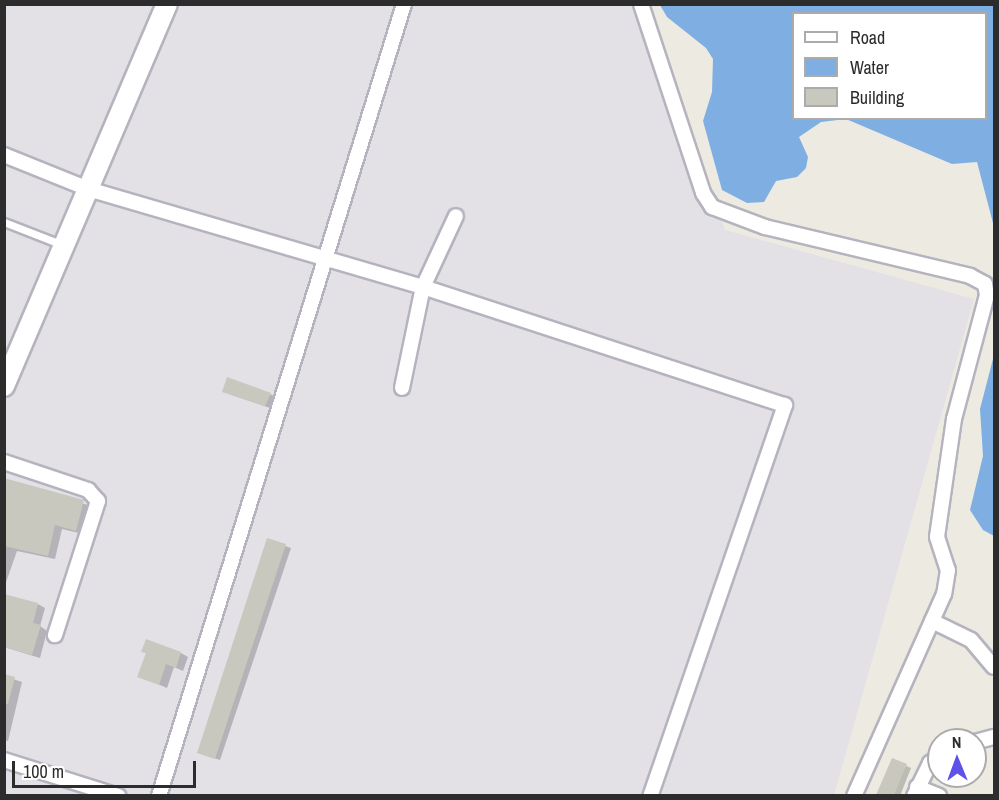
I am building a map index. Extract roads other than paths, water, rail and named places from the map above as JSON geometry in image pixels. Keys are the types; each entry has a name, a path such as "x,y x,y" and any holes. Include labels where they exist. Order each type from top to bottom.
{"street":[{"path":"5,383 167,4"},
{"path":"159,795 327,262 405,4"},
{"path":"641,4 703,193 712,207 765,227 970,276 985,284 987,295 954,419 937,537 948,570 944,594 854,795"},
{"path":"4,155 88,189 327,262 423,287 785,405 650,795"},
{"path":"402,388 423,287 456,216"},
{"path":"4,462 88,490 98,501 55,635"},
{"path":"932,621 970,640 994,667"},
{"path":"4,760 118,795"},
{"path":"927,769 916,791 939,795"}],"lane":[{"path":"4,222 64,245"}],"water":[{"path":"660,5 994,5 994,227 977,162 952,164 848,120 987,120 987,12 792,12 792,120 838,120 821,122 799,137 808,157 806,168 797,177 776,181 764,202 747,203 722,190 703,121 712,92 713,59 706,48 667,17"},
{"path":"994,355 994,536 983,530 970,510 983,456 980,409"}]}
